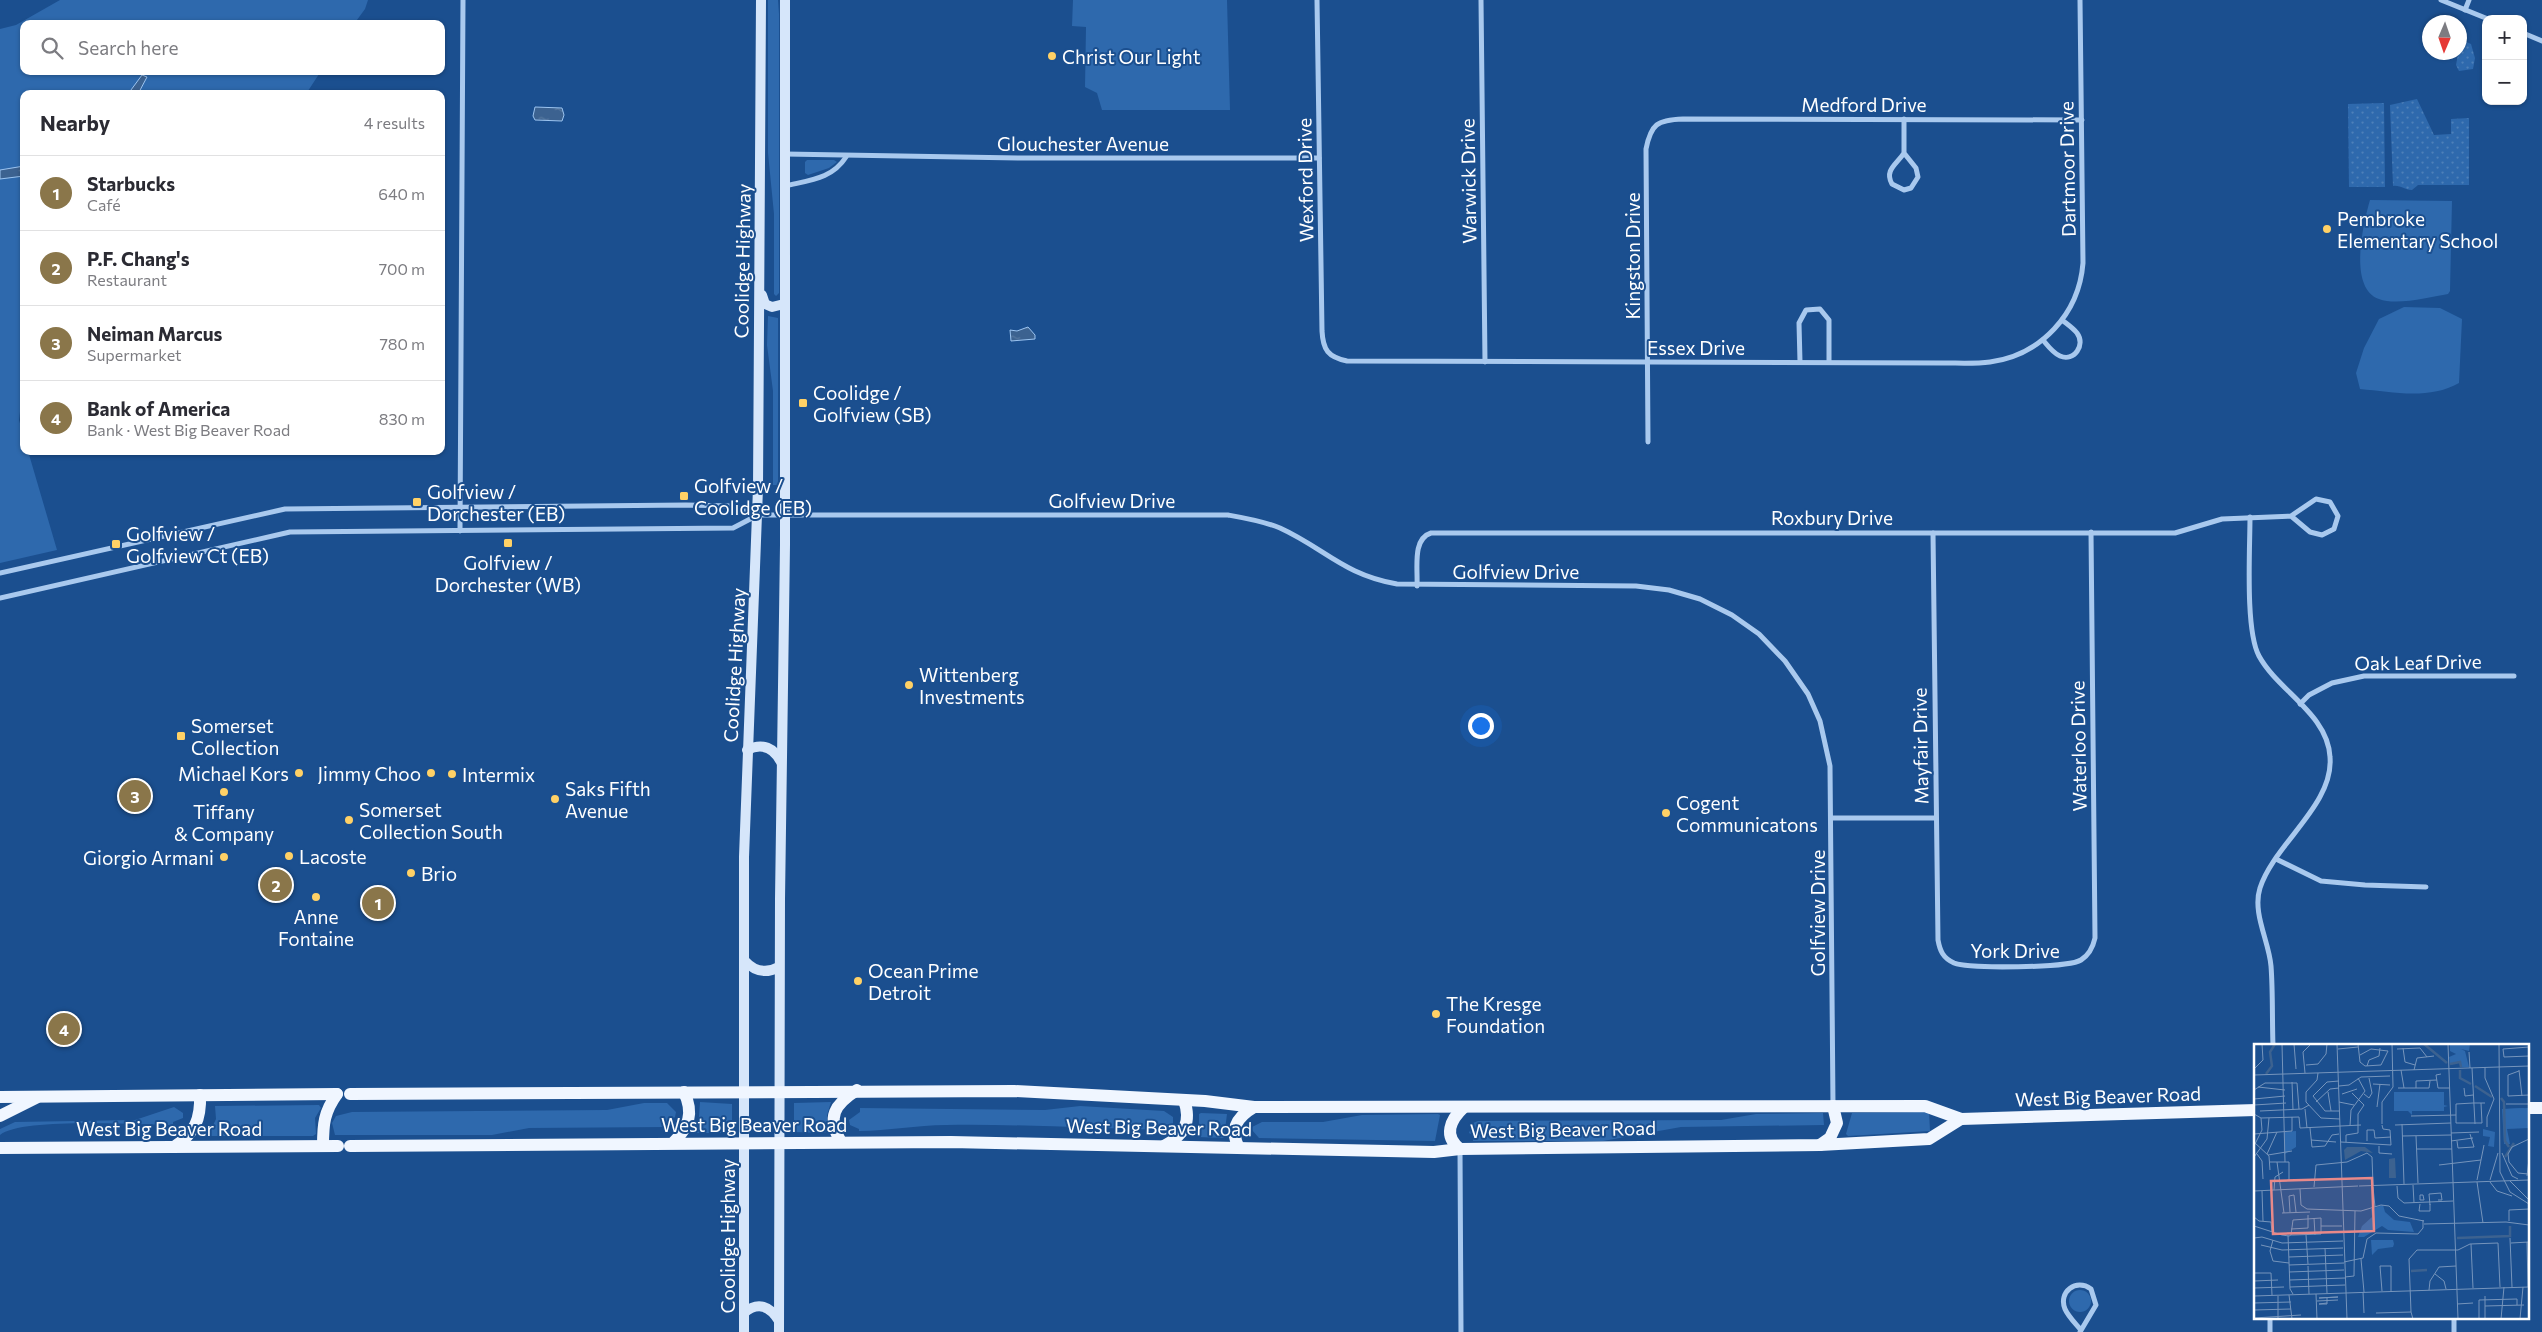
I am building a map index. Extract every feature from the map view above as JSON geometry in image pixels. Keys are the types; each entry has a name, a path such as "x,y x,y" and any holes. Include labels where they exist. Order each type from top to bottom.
{"main road":[{"name":"Coolidge Highway","path":"744,1332 747,750 757,515 758,340 761,292 761,0"},
{"path":"779,1327 779,967 784,516 785,0"},
{"path":"761,292 765,304 772,307 784,304"},
{"path":"747,750 759,746 771,748 776,752 782,763"},
{"path":"745,960 756,970 766,972 779,967"},
{"path":"841,1142 833,1127 836,1110 846,1098 857,1090"},
{"name":"West Big Beaver Road","path":"0,1097 857,1090 1014,1091 1184,1100 1254,1107 1925,1106 1961,1119 2254,1110"},
{"path":"673,1143 683,1133 690,1114 690,1107 684,1092"},
{"path":"323,1146 323,1121 326,1110 344,1094"},
{"path":"174,1147 186,1139 198,1120 200,1095"},
{"path":"0,1116 38,1097"},
{"path":"1163,1147 1177,1139 1187,1125 1188,1109 1184,1100"},
{"path":"1820,1145 1830,1138 1837,1123 1833,1106"},
{"path":"1239,1148 1234,1133 1235,1124 1238,1118 1254,1107"},
{"path":"1460,1149 1453,1144 1450,1130 1451,1121 1464,1107"},
{"name":"West Big Beaver Road","path":"0,1148 841,1142 1045,1143 1434,1152 1460,1149 1820,1145 1929,1140 1961,1119"},
{"path":"744,1313 750,1308 760,1305 771,1310 779,1327"}],"street":[{"path":"460,531 464,0"},
{"name":"Wexford Drive","path":"1317,0 1322,340 1327,353 1331,356"},
{"name":"Warwick Drive","path":"1481,0 1485,362"},
{"name":"Dartmoor Drive","path":"2054,330 2073,301 2082,272 2080,0"},
{"path":"2441,0 2482,17"},
{"path":"2465,10 2469,0"},
{"path":"2527,35 2542,41"},
{"name":"Medford Drive","path":"1650,130 1663,121 1683,119 2082,120"},
{"path":"1904,119 1904,153 1916,168 1918,176 1912,188 1904,190 1892,184 1889,176 1892,167 1904,153"},
{"name":"Kingston Drive","path":"1648,442 1646,150 1650,130"},
{"name":"Glouchester Avenue","path":"785,154 834,154 846,157 1319,158"},
{"path":"785,186 817,179 838,170 846,157"},
{"path":"1800,362 1800,318 1806,310 1814,309 1820,309 1828,320 1829,362"},
{"path":"2043,340 2053,352 2062,357 2070,357 2077,352 2080,345 2079,337 2062,320"},
{"name":"Essex Drive","path":"1331,356 1346,361 1989,362 2008,358 2043,340 2054,330"},
{"path":"2316,499 2330,502 2338,516 2334,529 2322,535 2310,532 2290,516 2316,499"},
{"path":"0,573 278,510 733,506 757,515"},
{"path":"0,598 282,533 733,528 757,515"},
{"name":"Golfview Drive","path":"757,515 1228,515 1246,518 1279,528 1338,564 1378,581 1417,586 1654,587 1700,599 1732,615 1772,646 1798,677 1820,720 1826,744 1830,766 1832,818 1833,1106"},
{"name":"Roxbury Drive","path":"1417,586 1418,542 1425,535 1431,533 2175,533 2222,518 2290,516"},
{"path":"2250,517 2251,620 2253,640 2267,669 2300,704 2323,733 2329,748 2330,766 2328,778 2319,797 2276,859 2260,887 2258,904 2271,967 2272,1044"},
{"name":"Waterloo Drive","path":"2086,956 2095,938 2091,532"},
{"name":"Mayfair Drive","path":"1933,533 1938,940 1939,949 1944,957"},
{"name":"Oak Leaf Drive","path":"2300,704 2309,695 2332,683 2364,676 2514,676"},
{"path":"1832,818 1936,818"},
{"path":"2276,859 2305,875 2321,881 2426,887"},
{"name":"York Drive","path":"1944,957 1954,963 1971,966 2070,964 2086,956"},
{"path":"1460,1149 1461,1332"},
{"path":"2079,1284 2086,1286 2094,1292 2096,1305 2080,1330 2069,1315 2064,1302 2066,1292 2071,1287 2079,1284"}],"shaded area":[{"path":"60,0 368,0 365,9 357,20 25,20"},
{"path":"768,0 778,0 779,14 779,293 776,296 774,294 774,214 768,153"},
{"path":"1073,0 1227,0 1230,110 1102,110 1097,93 1085,87 1086,27 1072,26"},
{"path":"20,23 20,75 318,75 309,90 20,90 20,455 29,455 57,550 0,563 0,29"},
{"path":"2467,42 2471,44 2475,58 2473,69 2459,71 2456,65 2457,60 2467,60"},
{"path":"2417,99 2434,135 2451,134 2451,119 2469,118 2469,185 2418,185 2412,190 2393,186 2390,105"},
{"path":"2384,103 2385,187 2349,187 2348,104"},
{"path":"807,160 834,160 837,162 829,168 808,175 805,173 805,162"},
{"path":"2370,200 2452,201 2450,291 2448,294 2395,302 2379,299 2369,293 2361,269 2360,254 2364,224"},
{"path":"2404,307 2440,308 2462,319 2459,383 2436,392 2411,394 2360,389 2356,373 2364,348 2379,319"},
{"path":"768,316 778,318 778,485 773,485 773,391 767,345"},
{"path":"700,1102 732,1104 732,1131 727,1133 696,1133 694,1130 699,1117"},
{"path":"831,1102 825,1133 794,1132 794,1103"},
{"path":"644,1103 667,1103 676,1112 675,1117 668,1123 667,1127 529,1128 492,1135 335,1135 332,1123 336,1116 352,1112 607,1110"},
{"path":"319,1105 321,1108 315,1118 316,1134 313,1136 211,1136 209,1134 216,1119 215,1106"},
{"path":"1080,1106 1164,1111 1173,1117 1173,1124 1163,1128 1163,1130 935,1125 859,1131 859,1129 850,1125 849,1120 860,1112 860,1108 1045,1110"},
{"path":"174,1107 183,1113 183,1118 173,1122 173,1125 55,1124 12,1129 0,1135 0,1129 15,1122 135,1120"},
{"path":"1929,1112 1930,1131 1848,1136 1846,1134 1852,1113"},
{"path":"1823,1113 1824,1125 1681,1127 1603,1141 1473,1141 1473,1135 1469,1133 1473,1123 1478,1121 1721,1120 1756,1114"},
{"path":"1199,1114 1227,1114 1224,1138 1198,1137 1195,1135 1199,1126"},
{"path":"1362,1115 1440,1115 1435,1141 1259,1138 1252,1130 1252,1127 1262,1122 1323,1122"},
{"path":"2080,1290 2090,1297 2091,1301 2084,1311 2080,1312 2070,1305 2069,1301 2076,1291"}],"water":[{"path":"142,75 147,77 140,90 131,90"},
{"path":"535,107 562,108 564,115 562,121 535,120 533,116"},
{"path":"20,167 20,176 0,179 0,170"},
{"path":"1028,327 1035,335 1035,339 1011,341 1010,330 1017,331"}],"place":[{"name":"Christ Our Light","path":"1052,56"},
{"name":"Pembroke Elementary School","path":"2327,229"},
{"name":"Coolidge / Golfview (SB)","path":"803,403"},
{"name":"Golfview / Coolidge (EB)","path":"684,496"},
{"name":"Golfview / Dorchester (EB)","path":"417,502"},
{"name":"Golfview / Dorchester (WB)","path":"508,543"},
{"name":"Golfview / Golfview Ct (EB)","path":"116,544"},
{"name":"Wittenberg Investments","path":"909,685"},
{"name":"Somerset Collection","path":"181,736"},
{"name":"Michael Kors","path":"299,773"},
{"name":"Jimmy Choo","path":"431,773"},
{"name":"Intermix","path":"452,774"},
{"name":"Tiffany & Company","path":"224,792"},
{"name":"Neiman Marcus","path":"135,796"},
{"name":"Saks Fifth Avenue","path":"555,799"},
{"name":"Cogent Communicatons","path":"1666,813"},
{"name":"Somerset Collection South","path":"349,820"},
{"name":"Lacoste","path":"289,856"},
{"name":"Giorgio Armani","path":"224,857"},
{"name":"Brio","path":"411,873"},
{"name":"P.F. Chang's","path":"276,885"},
{"name":"Anne Fontaine","path":"316,897"},
{"name":"Starbucks","path":"378,903"},
{"name":"Ocean Prime Detroit","path":"858,981"},
{"name":"The Kresge Foundation","path":"1436,1014"},
{"name":"Bank of America","path":"64,1029"}]}
